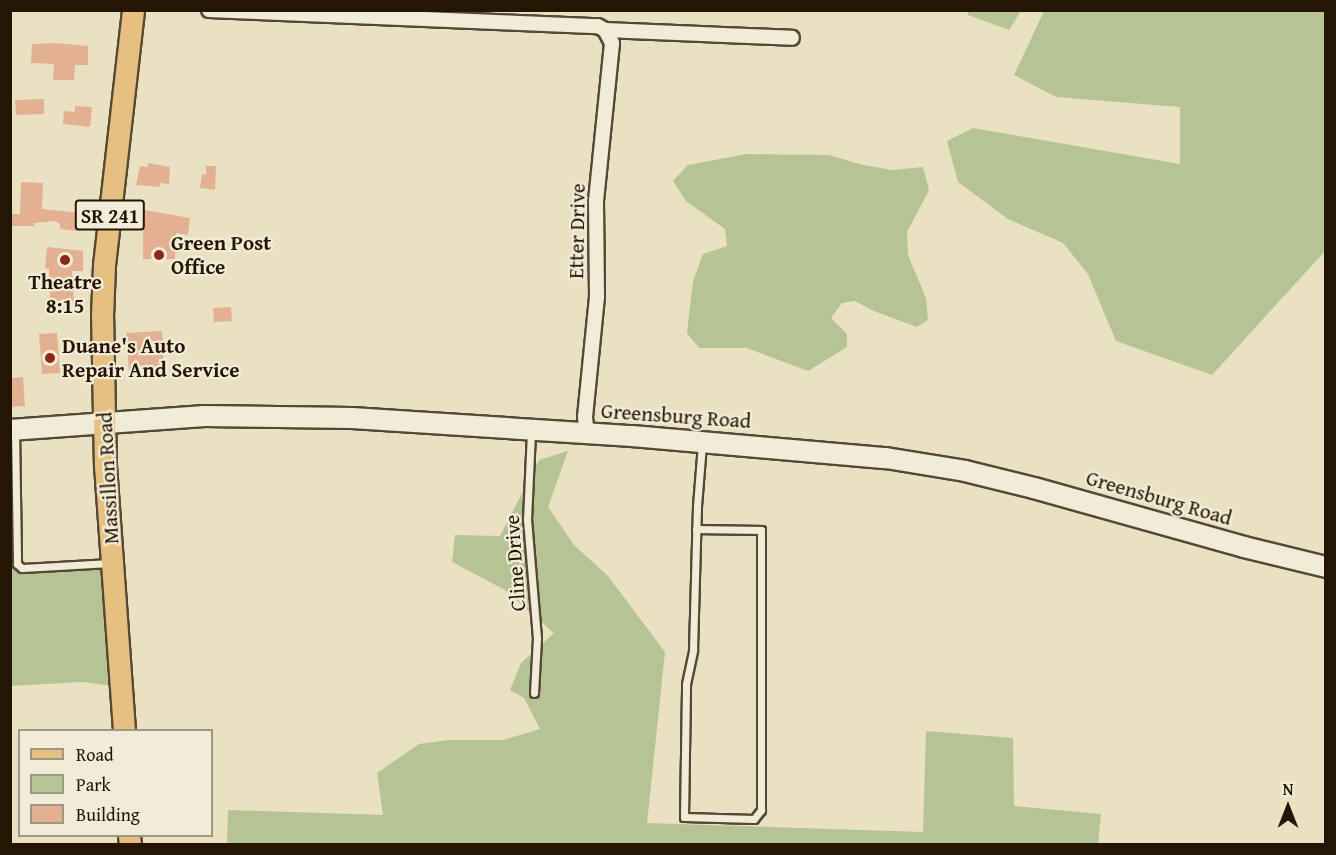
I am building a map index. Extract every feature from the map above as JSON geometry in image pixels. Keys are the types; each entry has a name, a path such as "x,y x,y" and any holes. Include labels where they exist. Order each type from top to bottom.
{"main road":[{"name":"Massillon Road","path":"124,729 105,467 102,359 104,265 133,10"},
{"name":"Greensburg Road","path":"13,430 105,421 265,416 702,441 886,458 965,471 1326,567"}],"street":[{"path":"209,10 598,26 605,30 792,38"},
{"name":"Etter Drive","path":"587,434 585,417 597,297 596,201 612,43 605,30"}],"lane":[{"path":"13,430 17,564 22,568 113,563"},
{"name":"Cline Drive","path":"531,430 527,519 537,626 534,693"},
{"path":"696,529 761,530 761,810 754,819 684,817 686,684 693,650 696,529 702,441"}],"green space":[{"path":"968,10 1021,11 1009,30 968,15"},
{"path":"1044,11 1325,11 1325,251 1212,375 1116,341 1088,274 1063,243 1008,219 958,182 947,141 973,128 1180,164 1180,107 1056,97 1014,75"},
{"path":"747,154 829,155 863,165 892,170 923,167 929,190 907,232 908,255 926,298 928,320 917,327 874,311 855,301 842,303 831,318 847,334 847,347 808,371 747,348 699,348 687,333 693,281 703,254 727,246 725,229 686,201 673,181 688,165"},
{"path":"568,451 548,507 574,545 608,576 665,652 647,823 923,832 926,731 1013,738 1014,806 1101,814 1098,844 227,844 228,810 383,815 377,773 419,744 449,740 503,740 540,729 524,698 510,690 521,663 554,633 505,590 452,562 455,535 500,536 539,460"},
{"path":"11,533 17,533 17,564 22,568 113,563 121,687 83,682 11,686"}],"building":[{"path":"32,44 88,46 88,65 75,65 74,80 53,80 54,64 31,63"},
{"path":"44,99 44,114 16,115 15,100"},
{"path":"75,106 92,107 90,127 63,124 64,111 75,112"},
{"path":"148,163 170,167 169,184 160,183 160,187 136,185 140,166 148,167"},
{"path":"206,166 216,166 215,190 200,188 202,174 206,175"},
{"path":"21,182 43,183 42,209 80,213 78,231 60,229 60,224 55,221 34,223 34,226 10,226 10,214 20,214"},
{"path":"139,209 190,218 188,235 176,233 175,259 143,259 143,229 137,228"},
{"path":"47,247 83,251 83,271 72,271 74,301 50,301 49,269 45,268"},
{"path":"231,307 232,321 214,322 213,308"},
{"path":"162,331 164,369 129,371 126,333"},
{"name":"Duane's Auto Repair And Service","path":"57,333 60,373 42,374 39,334"},
{"path":"23,377 25,406 10,407 10,382 12,378"}],"place":[{"name":"Green Post Office","path":"159,255"},
{"name":"Theatre 8:15","path":"65,260"},
{"name":"Duane's Auto Repair And Service","path":"50,358"}]}
